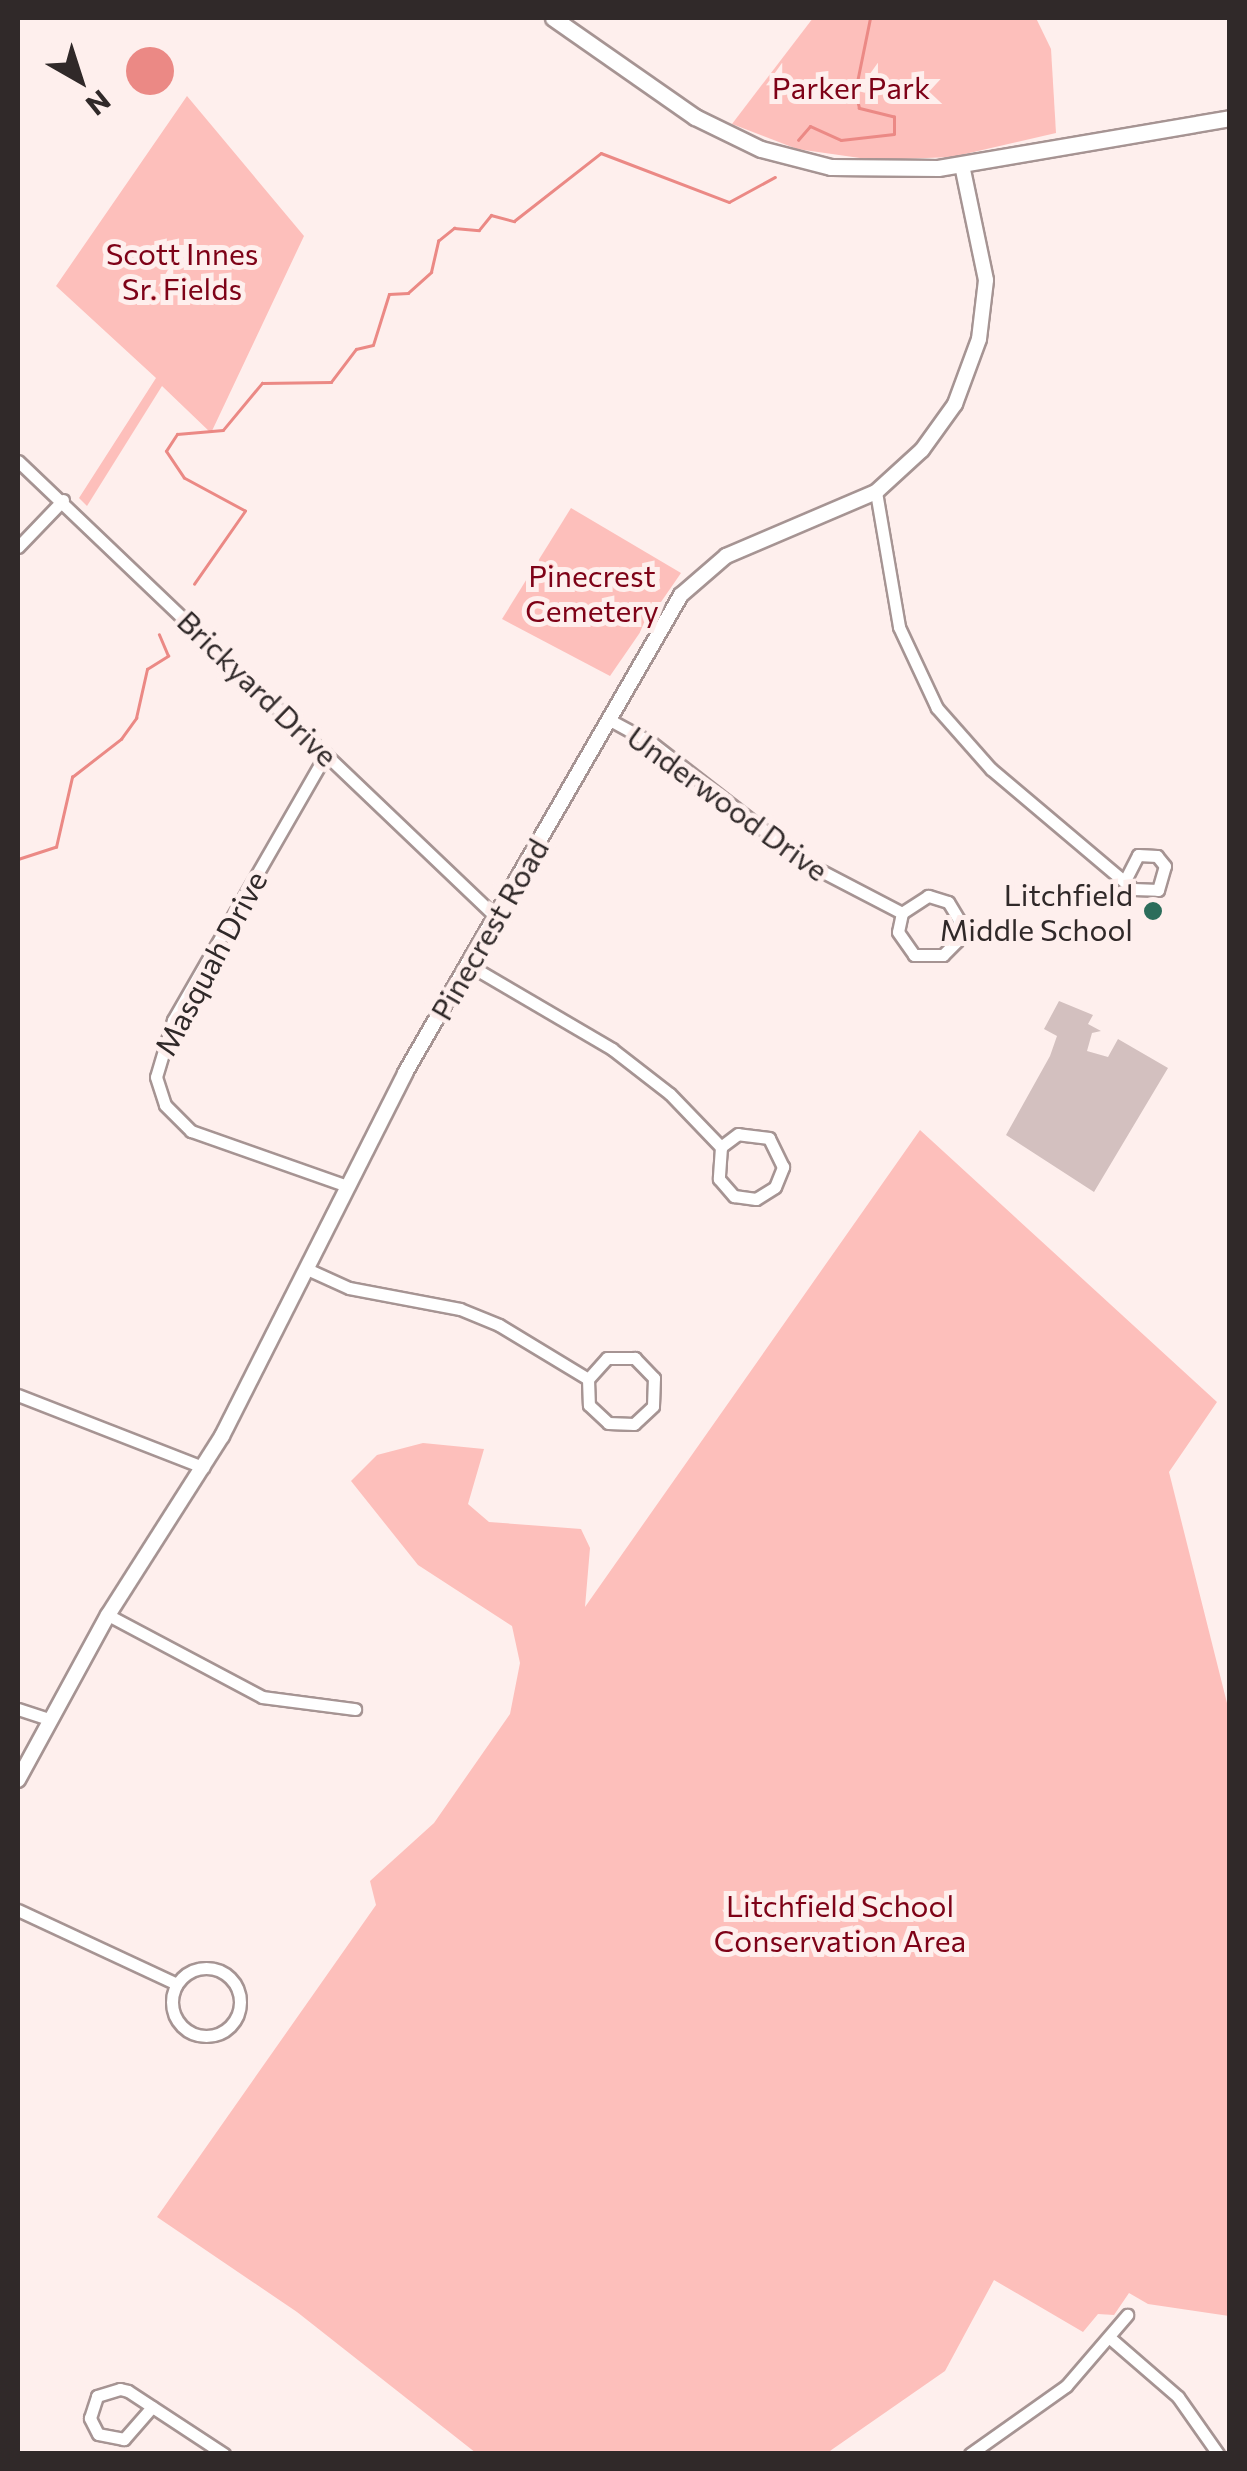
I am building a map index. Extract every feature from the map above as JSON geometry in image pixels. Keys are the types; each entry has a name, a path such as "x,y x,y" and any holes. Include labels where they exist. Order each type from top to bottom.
{"main road":[{"path":"553,18 695,117 761,148 854,170 962,165 1230,118"}],"street":[{"name":"Pinecrest Road","path":"18,1780 108,1616 203,1466 347,1186 668,616 702,574 756,541 876,492 941,427 980,339 983,244 962,165"},
{"name":"Brickyard Drive","path":"18,461 496,917"},
{"path":"876,492 899,627 937,708 991,769 1127,877"},
{"path":"18,547 62,500"},
{"name":"Underwood Drive","path":"608,719 652,743 806,863 902,912"},
{"name":"Masquah Drive","path":"326,754 173,1020 156,1077 165,1105 191,1131 347,1186"},
{"path":"917,898 948,902 959,920 957,941 943,955 914,955 898,932 902,912 917,898"},
{"path":"469,964 643,1071 721,1147"},
{"path":"738,1134 770,1138 782,1156 775,1187 745,1199 725,1189 716,1169 721,1147 738,1134"},
{"path":"306,1268 364,1292 474,1313 588,1379"},
{"path":"607,1358 635,1358 654,1378 653,1406 634,1424 608,1423 589,1405 588,1379 607,1358"},
{"path":"18,1394 203,1466"},
{"path":"108,1616 262,1697 356,1709"},
{"path":"18,1709 49,1720"},
{"path":"18,1910 176,1984"},
{"path":"200,1968 228,1976 238,1992 235,2020 214,2035 191,2032 174,2015 176,1984 200,1968"},
{"path":"970,2454 1066,2386 1127,2316"},
{"path":"1110,2338 1178,2397 1218,2454"},
{"path":"152,2407 124,2439 98,2434 90,2418 92,2402 112,2388 152,2407 224,2454"}],"green space":[{"name":"Parker Park","path":"813,18 1036,18 1051,49 1056,133 952,157 874,160 797,149 732,124"},
{"name":"Scott Innes Sr. Fields","path":"187,96 304,236 211,433 162,386 87,506 79,498 156,378 56,286"},
{"name":"Pinecrest Cemetery","path":"571,508 681,573 610,676 502,619"},
{"name":"Litchfield School Conservation Area","path":"920,1130 1217,1402 1169,1472 1229,1711 1229,2316 1148,2304 1129,2293 1114,2315 1098,2314 1083,2332 994,2280 945,2371 827,2453 476,2453 297,2312 157,2217 376,1905 370,1881 434,1823 510,1714 520,1663 512,1626 418,1565 351,1481 377,1455 423,1443 484,1449 468,1504 489,1522 581,1529 590,1548 585,1607"}],"shaded area":[{"path":"150,47 167,54 174,71 167,88 150,95 133,88 126,71 133,54"}],"building":[{"name":"Litchfield Middle School","path":"1059,1001 1093,1015 1088,1024 1101,1031 1092,1033 1087,1051 1108,1057 1118,1039 1168,1068 1094,1192 1006,1135 1050,1056 1057,1036 1044,1029"}],"waterway":[{"path":"798,140 810,126 841,140 894,134 894,117 859,108 855,92 870,18"},
{"path":"1096,18 1120,18"},
{"path":"194,584 245,511 184,478 166,451 177,434 223,430 262,383 331,382 356,349 373,345 389,294 408,293 431,272 438,241 454,228 479,230 491,215 514,221 601,153 729,202 775,177"},
{"path":"18,859 56,847 72,777 121,739 136,718 147,669 168,656 159,635"}],"place":[{"name":"Litchfield Middle School","path":"1153,911"}]}
